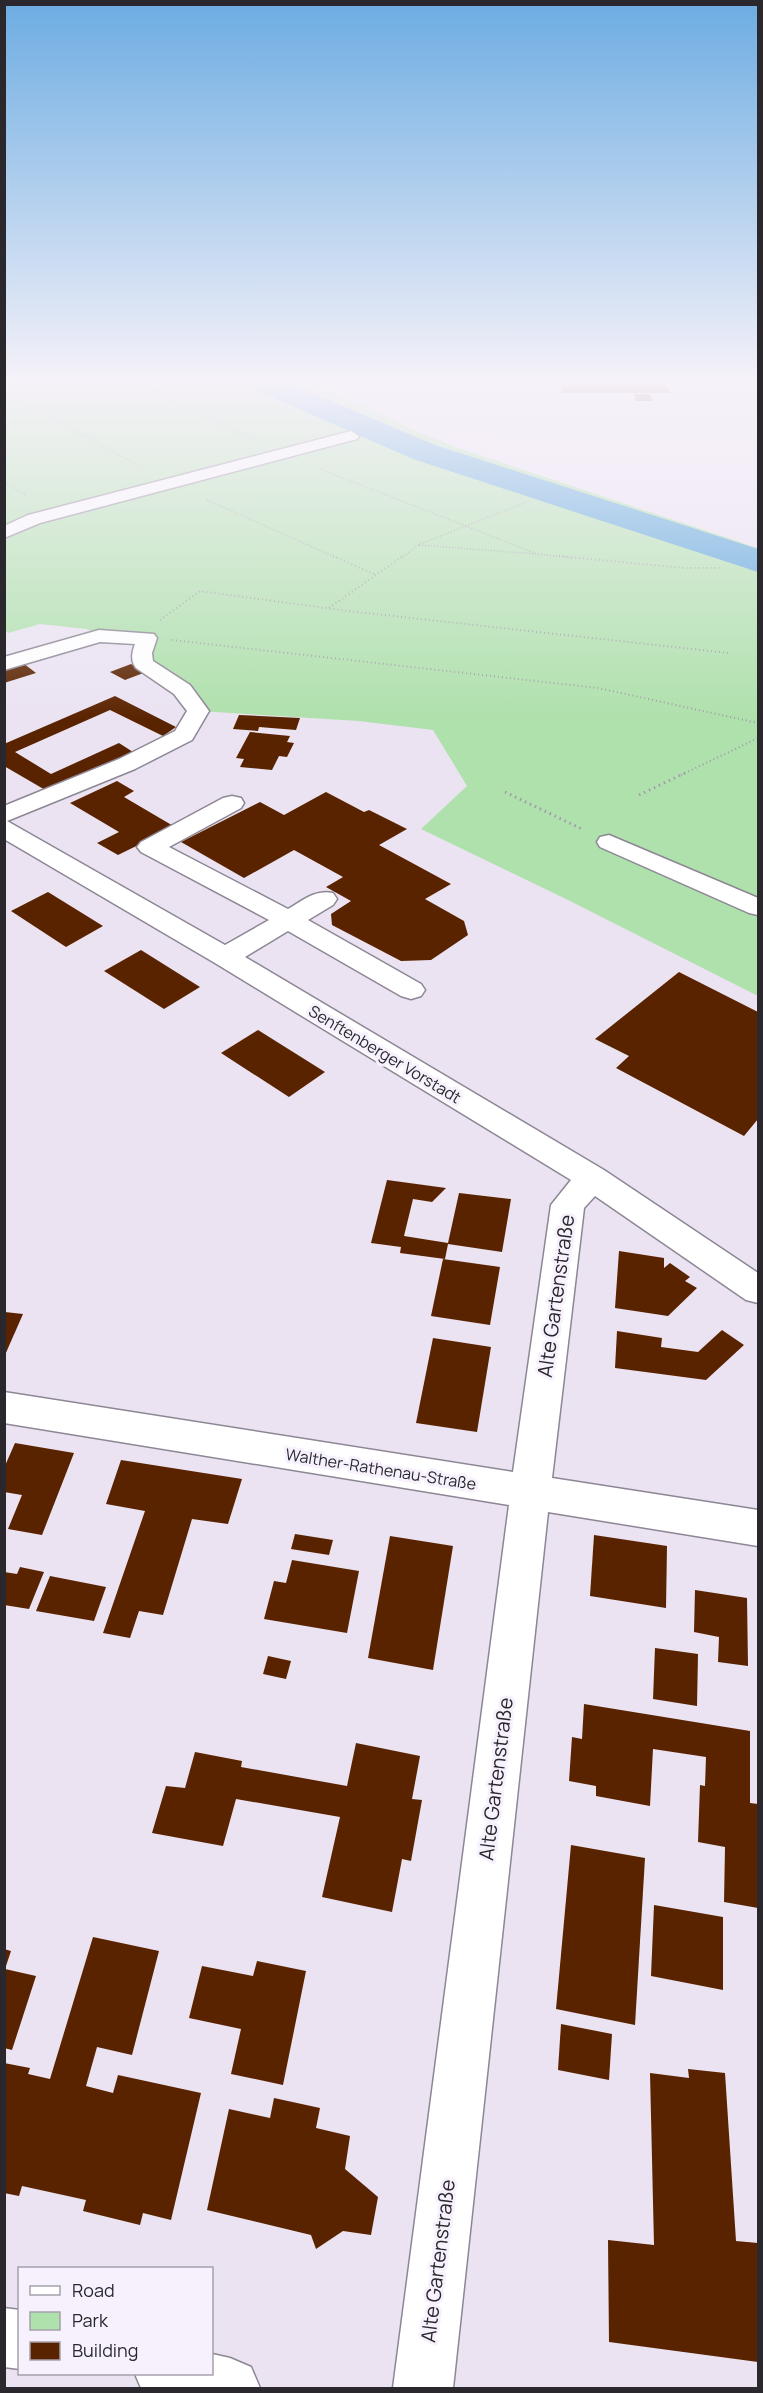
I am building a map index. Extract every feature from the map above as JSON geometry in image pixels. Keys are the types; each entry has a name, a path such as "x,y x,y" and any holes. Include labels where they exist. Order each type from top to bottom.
{"street":[{"path":"4,533 34,519 119,497"},
{"path":"4,664 99,636 143,637 143,664 180,687 194,700 198,711 184,735 117,768 4,815"},
{"path":"232,803 150,847 288,920 411,990"},
{"name":"Senftenberger Vorstadt","path":"4,828 225,957 592,1178 759,1290"},
{"path":"609,842 759,907"},
{"path":"225,957 324,899"},
{"name":"Alte Gartenstraße","path":"423,2388 530,1493 568,1205 592,1178"},
{"name":"Walther-Rathenau-Straße","path":"4,1407 759,1528"},
{"path":"174,2375 230,2388"}],"path":[{"path":"393,497 537,554"},
{"path":"329,608 418,545 527,502"},
{"path":"418,545 684,568 720,568"},
{"path":"143,637 200,591 329,608 728,653"},
{"path":"143,637 598,688 759,723"},
{"path":"639,795 759,738"},
{"path":"759,751 757,756 759,774"},
{"path":"505,792 609,842"}],"green space":[{"path":"4,497 604,497 758,548 758,996 421,829 467,786 433,730 359,721 198,711 144,664 147,638 99,636 87,629 40,624 8,633 5,630"}],"building":[{"path":"23,663 36,673 4,683 4,668"},
{"path":"131,664 146,672 125,680 110,672"},
{"path":"115,696 176,727 163,736 110,710 15,752 51,774 119,743 133,752 47,791 4,766 4,744"},
{"path":"239,715 300,718 296,730 259,727 258,731 233,729"},
{"path":"250,732 290,736 287,742 294,743 287,757 279,756 272,770 240,767 244,759 236,758"},
{"path":"117,781 134,791 124,797 175,827 118,855 97,843 119,832 70,803"},
{"path":"326,792 364,812 369,810 407,829 379,845 451,884 425,899 464,921 468,935 431,960 401,961 332,925 331,914 351,901 326,887 343,877 294,850 244,878 181,842 260,802 284,815"},
{"path":"48,892 103,926 66,947 11,911"},
{"path":"141,950 200,987 164,1009 104,971"},
{"path":"679,972 758,1012 758,1119 744,1136 616,1068 629,1056 595,1039"},
{"path":"258,1030 325,1072 289,1097 221,1053"},
{"path":"387,1180 446,1188 432,1202 413,1199 404,1236 448,1243 459,1193 511,1199 502,1252 448,1244 445,1259 400,1253 401,1247 371,1243"},
{"path":"619,1251 664,1258 664,1268 670,1263 690,1277 685,1281 697,1288 668,1316 615,1308"},
{"path":"443,1259 500,1267 490,1325 431,1316"},
{"path":"5,1312 23,1314 5,1355"},
{"path":"722,1330 744,1345 706,1380 615,1368 617,1331 662,1338 661,1347 698,1352"},
{"path":"433,1338 491,1347 477,1432 416,1423"},
{"path":"15,1443 74,1453 42,1535 8,1529 22,1495 4,1492 4,1468"},
{"path":"121,1460 242,1479 228,1524 192,1519 163,1615 139,1611 130,1638 103,1633 145,1511 106,1504"},
{"path":"295,1534 333,1540 329,1555 291,1549"},
{"path":"594,1535 667,1546 666,1608 590,1596"},
{"path":"390,1536 453,1546 433,1670 368,1658"},
{"path":"292,1560 359,1571 347,1633 264,1619 274,1581 286,1583"},
{"path":"20,1567 44,1572 29,1609 4,1605 4,1572 17,1574"},
{"path":"50,1576 106,1587 94,1621 36,1611"},
{"path":"695,1590 747,1598 748,1666 718,1662 719,1637 694,1632"},
{"path":"655,1648 698,1654 697,1706 653,1699"},
{"path":"268,1656 291,1661 286,1679 263,1674"},
{"path":"584,1704 750,1731 750,1803 758,1804 758,1908 724,1902 725,1847 698,1842 700,1785 705,1786 706,1757 653,1749 650,1806 596,1796 596,1786 569,1781 572,1737 582,1739"},
{"path":"356,1743 420,1756 412,1799 422,1800 411,1861 402,1859 392,1912 322,1897 340,1817 236,1799 223,1846 152,1833 166,1786 185,1788 195,1752 242,1761 241,1767 347,1786"},
{"path":"571,1845 645,1858 635,2025 556,2009"},
{"path":"654,1905 723,1917 723,1990 651,1976"},
{"path":"93,1937 159,1951 132,2055 97,2047 86,2086 113,2093 118,2075 201,2093 171,2220 143,2213 140,2225 83,2211 86,2200 22,2186 19,2196 4,2193 4,2063 30,2068 28,2074 50,2079"},
{"path":"4,1949 11,1951 5,1969 36,1976 12,2050 4,2048"},
{"path":"257,1961 306,1971 283,2085 231,2074 241,2029 189,2018 202,1966 253,1976"},
{"path":"561,2024 612,2034 609,2080 558,2070"},
{"path":"688,2069 725,2073 736,2241 758,2243 758,2362 609,2342 608,2240 654,2245 650,2073 689,2078"},
{"path":"274,2098 320,2108 316,2128 350,2136 345,2169 378,2197 371,2235 343,2231 316,2249 311,2235 207,2210 229,2109 270,2118"}],"waterway":[{"path":"561,497 758,561"}]}
